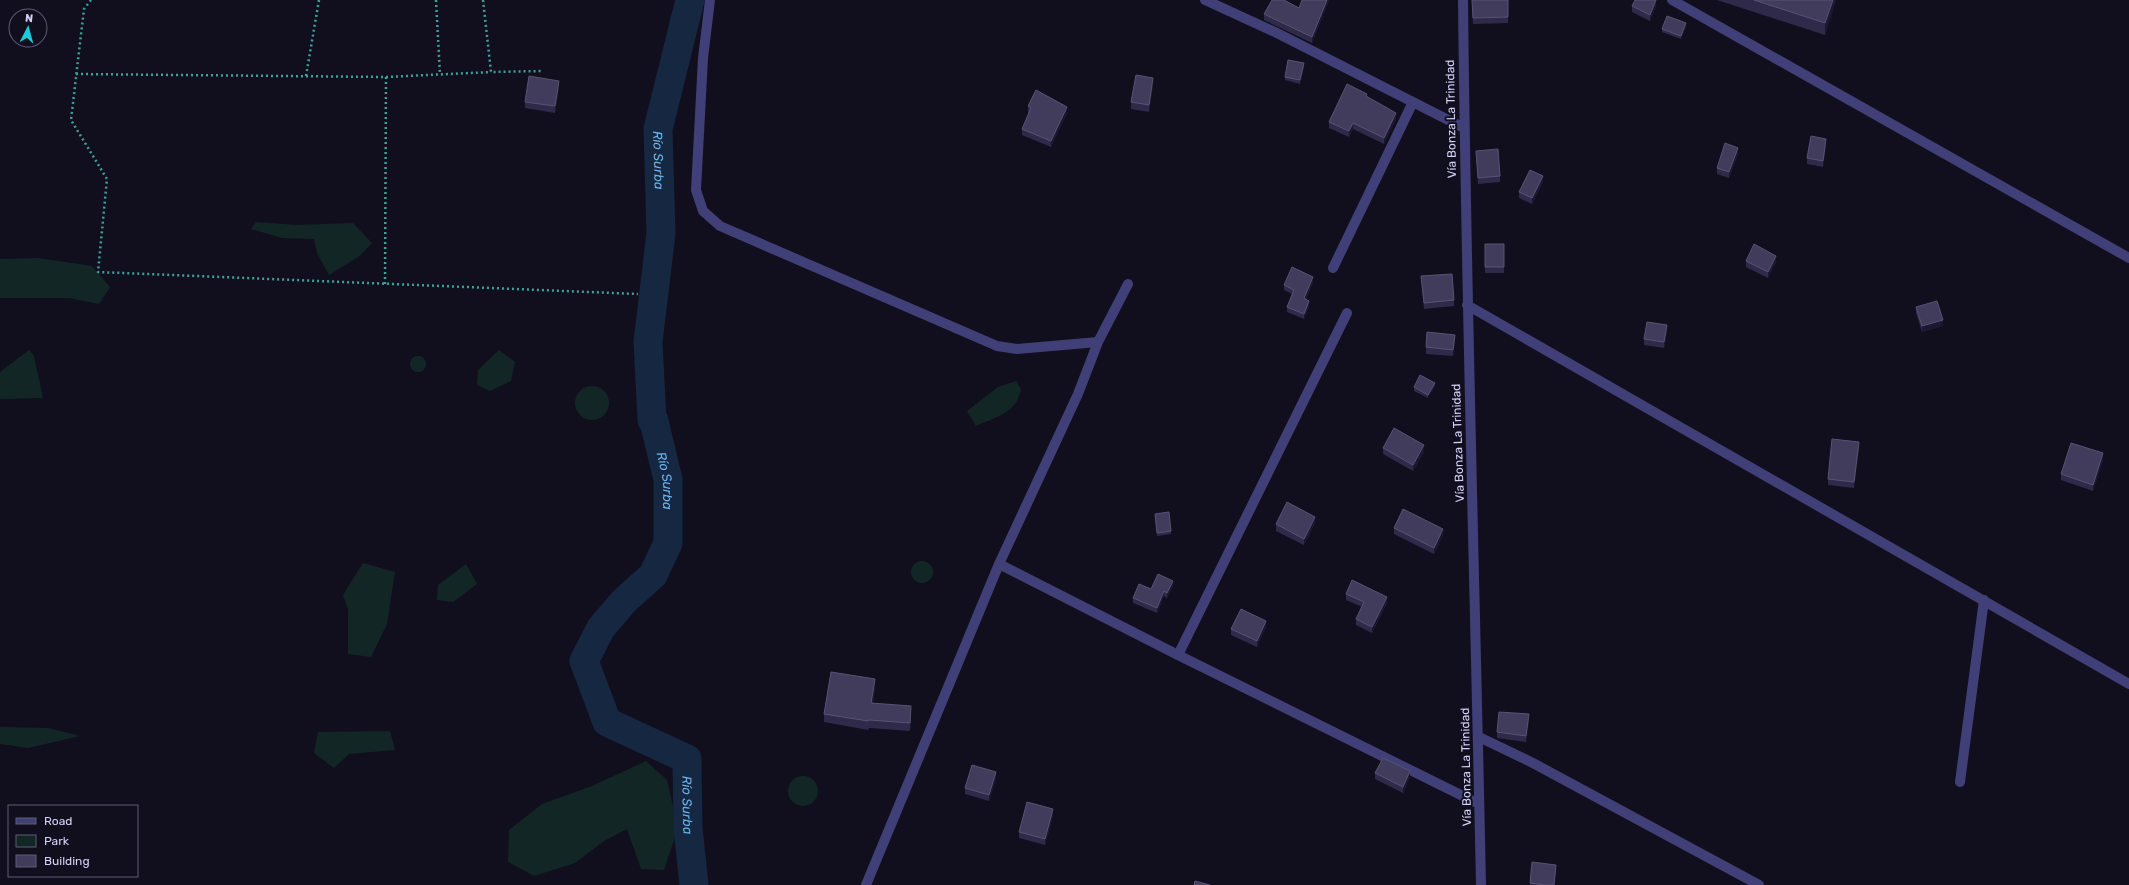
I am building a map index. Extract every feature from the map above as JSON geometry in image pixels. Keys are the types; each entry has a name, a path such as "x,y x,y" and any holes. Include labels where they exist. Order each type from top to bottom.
{"street":[{"path":"710,0 703,58 696,190 703,211 714,221 720,226 997,346 1017,349 1098,342"},
{"path":"1205,0 1275,32 1464,128"},
{"name":"Vía Bonza La Trinidad","path":"1463,0 1467,305 1479,737 1481,885"},
{"path":"1672,0 2129,258"},
{"path":"1333,268 1413,102"},
{"path":"866,885 999,564 1078,394 1098,342 1128,284"},
{"path":"1467,305 2129,684"},
{"path":"1178,655 1347,313"},
{"path":"999,564 1178,655 1479,804"},
{"path":"1960,782 1984,600"},
{"path":"1479,737 1533,763 1759,885"}],"path":[{"path":"91,0 84,9 71,120 107,179 98,272 638,294"},
{"path":"306,76 318,0"},
{"path":"436,0 440,75"},
{"path":"483,0 491,72"},
{"path":"76,74 386,77 543,71"},
{"path":"386,77 386,284"}],"green space":[{"path":"256,222 297,225 353,223 372,243 358,257 329,275 317,253 314,239 282,238 251,229"},
{"path":"38,258 92,266 110,287 99,304 69,298 0,298 0,259"},
{"path":"29,350 34,356 43,398 0,399 0,372"},
{"path":"499,350 515,362 511,381 490,391 477,385 478,370"},
{"path":"415,356 421,356 426,361 424,370 421,372 415,372 410,367 410,361"},
{"path":"1016,381 1021,389 1015,404 1004,413 976,426 967,411 998,387"},
{"path":"595,386 602,388 607,393 609,403 607,413 602,418 589,420 582,418 577,413 575,400 577,393 582,388"},
{"path":"922,561 930,564 933,572 930,580 922,583 914,580 911,572 914,564"},
{"path":"363,563 395,572 387,624 371,657 348,654 348,609 343,595"},
{"path":"466,564 477,584 453,602 437,600 438,585"},
{"path":"0,727 48,728 80,736 28,748 0,744"},
{"path":"390,731 395,750 349,754 334,768 314,753 318,732"},
{"path":"646,761 667,780 673,807 675,837 664,870 641,869 627,829 604,841 575,863 534,876 508,862 509,830 542,804 592,786"},
{"path":"803,776 814,780 818,791 814,802 803,806 792,802 788,791 792,780"}],"building":[{"path":"1272,0 1284,0 1299,8 1302,0 1327,0 1312,37 1264,14"},
{"path":"1472,0 1508,0 1508,17 1473,18"},
{"path":"1635,0 1656,0 1650,15 1632,6"},
{"path":"1754,0 1833,0 1825,23"},
{"path":"1667,16 1686,23 1681,36 1662,29"},
{"path":"1288,60 1304,63 1300,80 1285,77"},
{"path":"1136,75 1153,78 1149,105 1131,102"},
{"path":"529,76 559,81 555,106 525,102"},
{"path":"1347,84 1367,94 1366,96 1396,113 1384,138 1353,123 1349,131 1329,122"},
{"path":"1036,90 1067,107 1051,141 1022,129 1031,108 1028,106"},
{"path":"1811,136 1826,139 1823,161 1807,158"},
{"path":"1725,143 1738,148 1729,172 1717,168"},
{"path":"1498,149 1500,176 1478,178 1476,151"},
{"path":"1530,170 1543,176 1532,198 1519,192"},
{"path":"1485,244 1504,244 1504,267 1485,267"},
{"path":"1754,244 1776,256 1768,272 1746,261"},
{"path":"1292,267 1313,277 1304,298 1309,301 1304,314 1287,307 1294,290 1284,285"},
{"path":"1452,274 1454,300 1424,303 1421,276"},
{"path":"1937,301 1943,320 1922,326 1916,307"},
{"path":"1647,322 1667,325 1664,342 1644,339"},
{"path":"1427,332 1455,335 1453,350 1426,347"},
{"path":"1420,375 1435,383 1428,395 1414,387"},
{"path":"1394,428 1424,445 1413,465 1383,448"},
{"path":"1832,439 1859,442 1854,482 1828,479"},
{"path":"2071,443 2103,453 2093,485 2061,474"},
{"path":"1287,502 1315,517 1304,539 1276,524"},
{"path":"1403,509 1443,529 1434,548 1394,528"},
{"path":"1169,512 1171,531 1157,533 1155,514"},
{"path":"1158,574 1173,581 1167,593 1164,591 1157,608 1133,598 1139,584 1151,589"},
{"path":"1352,580 1387,597 1372,627 1356,619 1364,602 1346,594"},
{"path":"1241,609 1266,621 1257,641 1231,629"},
{"path":"831,672 875,679 871,703 911,706 910,723 868,721 824,714"},
{"path":"1499,712 1529,714 1526,736 1497,732"},
{"path":"1383,758 1410,771 1403,787 1375,773"},
{"path":"972,765 996,772 989,795 965,788"},
{"path":"1027,802 1053,809 1045,839 1019,832"},
{"path":"1532,862 1556,865 1554,885 1530,883"},
{"path":"1195,881 1210,885 1194,885"}],"waterway":[{"name":"Río Surba","path":"690,0 658,129 661,233 648,342 652,420 654,421 668,480 668,543 653,575 624,601 601,628 584,661 607,722 687,759 688,828 694,885"}]}
